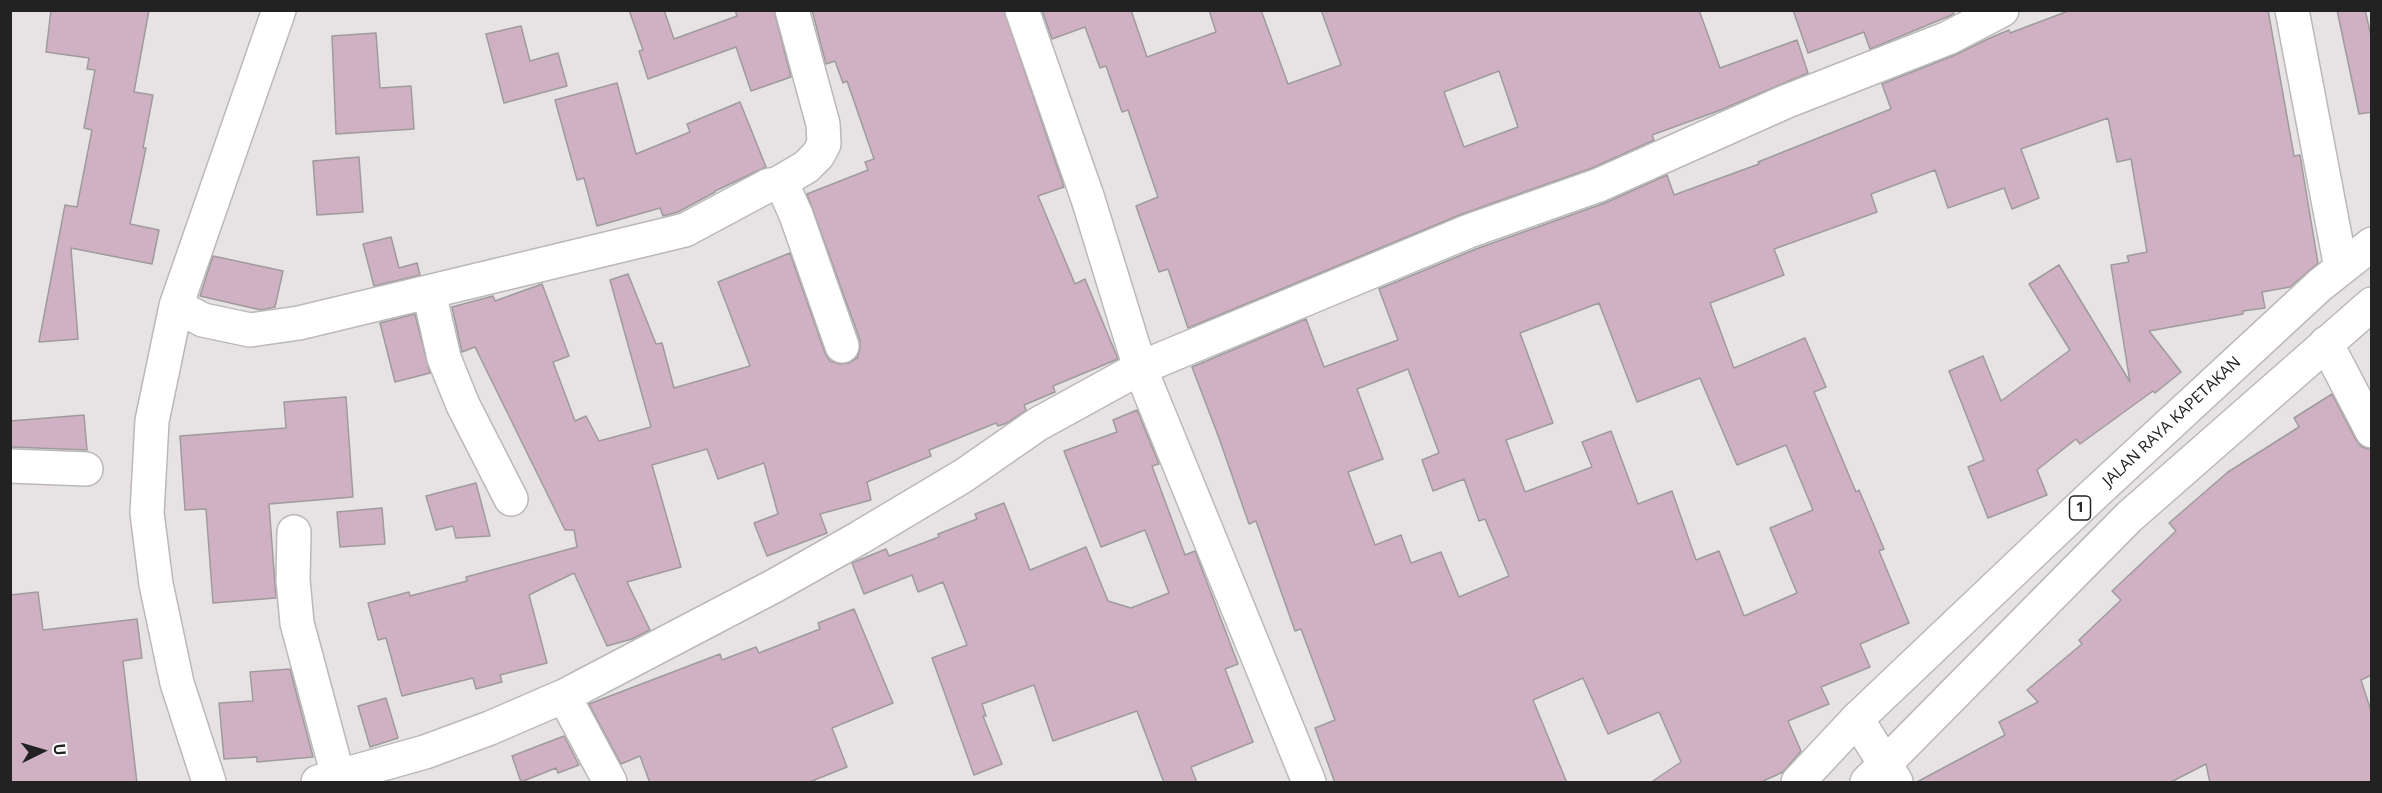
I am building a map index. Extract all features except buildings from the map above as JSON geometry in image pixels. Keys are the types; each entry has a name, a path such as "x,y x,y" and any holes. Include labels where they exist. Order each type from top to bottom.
{"main road":[{"path":"209,783 177,683 156,584 147,513 152,421 176,306 279,10"},
{"path":"176,306 203,320 250,330 299,323 685,230 769,185 777,184 806,166 818,155 824,144 823,124 792,10"},
{"path":"1022,10 1088,199 1140,368 1303,781"},
{"path":"294,532 293,580 297,623 328,779 425,752 564,696 774,586 859,538 963,476 1038,424 1140,368 1469,231 1599,185 1785,102 1948,38 2002,10"},
{"path":"2292,10 2341,268"},
{"path":"777,184 784,188 796,215 842,346"},
{"name":"JALAN RAYA KAPETAKAN","path":"1798,783 1857,719 2101,488 2341,268 2372,244"},
{"path":"429,292 444,358 463,405 511,499"},
{"path":"1857,719 1883,776 2129,517 2372,304"},
{"path":"2326,343 2372,431"},
{"path":"10,466 86,469"},
{"path":"564,696 610,783"}]}
